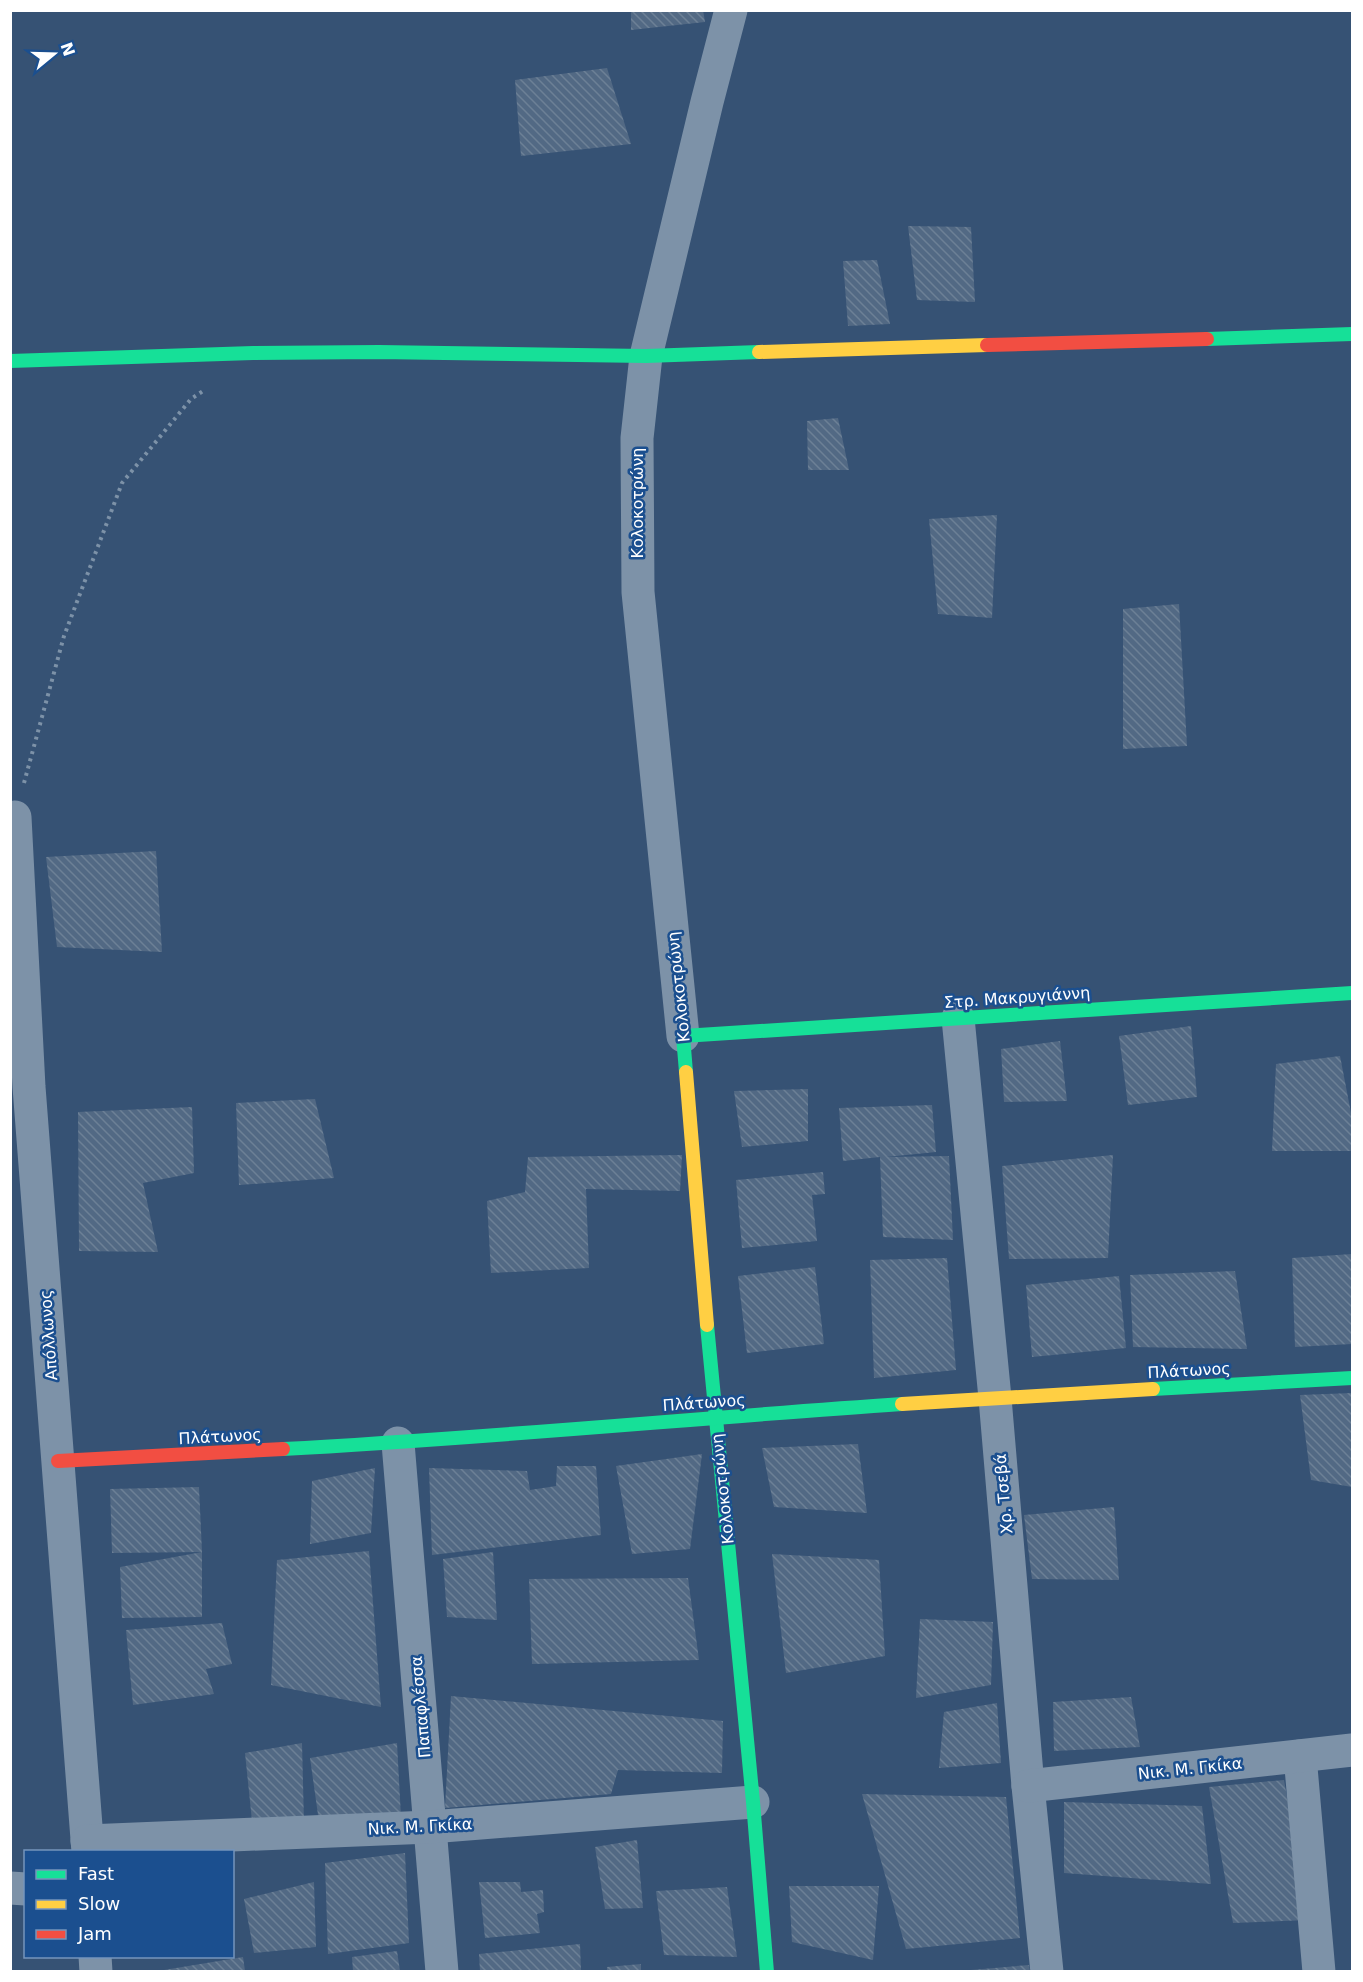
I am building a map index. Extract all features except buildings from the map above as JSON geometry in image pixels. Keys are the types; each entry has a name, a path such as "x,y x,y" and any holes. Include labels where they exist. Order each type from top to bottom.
{"street":[{"name":"Κολοκοτρώνη","path":"731,10 706,102 646,356 637,438 638,591 683,1036 715,1417 753,1802 767,1971"},
{"path":"10,361 253,353 379,352 646,356 1353,334"},
{"name":"Απόλλωνος","path":"15,817 29,1087 88,1846"},
{"name":"Στρ. Μακρυγιάννη","path":"683,1036 1353,993"},
{"name":"Χρ. Τσεβά","path":"958,1018 1047,1971"},
{"name":"Πλάτωνος","path":"58,1461 398,1443 715,1417 995,1398 1353,1378"},
{"name":"Παπαφλέσσα","path":"398,1443 442,1971"},
{"name":"Νικ. Μ. Γκίκα","path":"1028,1786 1353,1750"},
{"path":"1300,1756 1319,1971"},
{"name":"Νικ. Μ. Γκίκα","path":"88,1846 430,1827 753,1802"}],"path":[{"path":"15,817 64,636 122,483 191,399 209,386"}],"traffic: fast":[{"path":"1207,339 1352,334"},
{"path":"10,361 253,353 379,352 646,356 759,352"},
{"path":"686,1072 683,1036 1352,993"},
{"path":"707,1325 767,1972"},
{"path":"1153,1389 1352,1378"},
{"path":"283,1449 902,1404"}],"traffic: slow":[{"path":"759,352 987,345"},
{"path":"686,1072 707,1325"},
{"path":"902,1404 1153,1389"}],"traffic: jam":[{"path":"987,345 1207,339"},
{"path":"58,1461 283,1449"}]}
